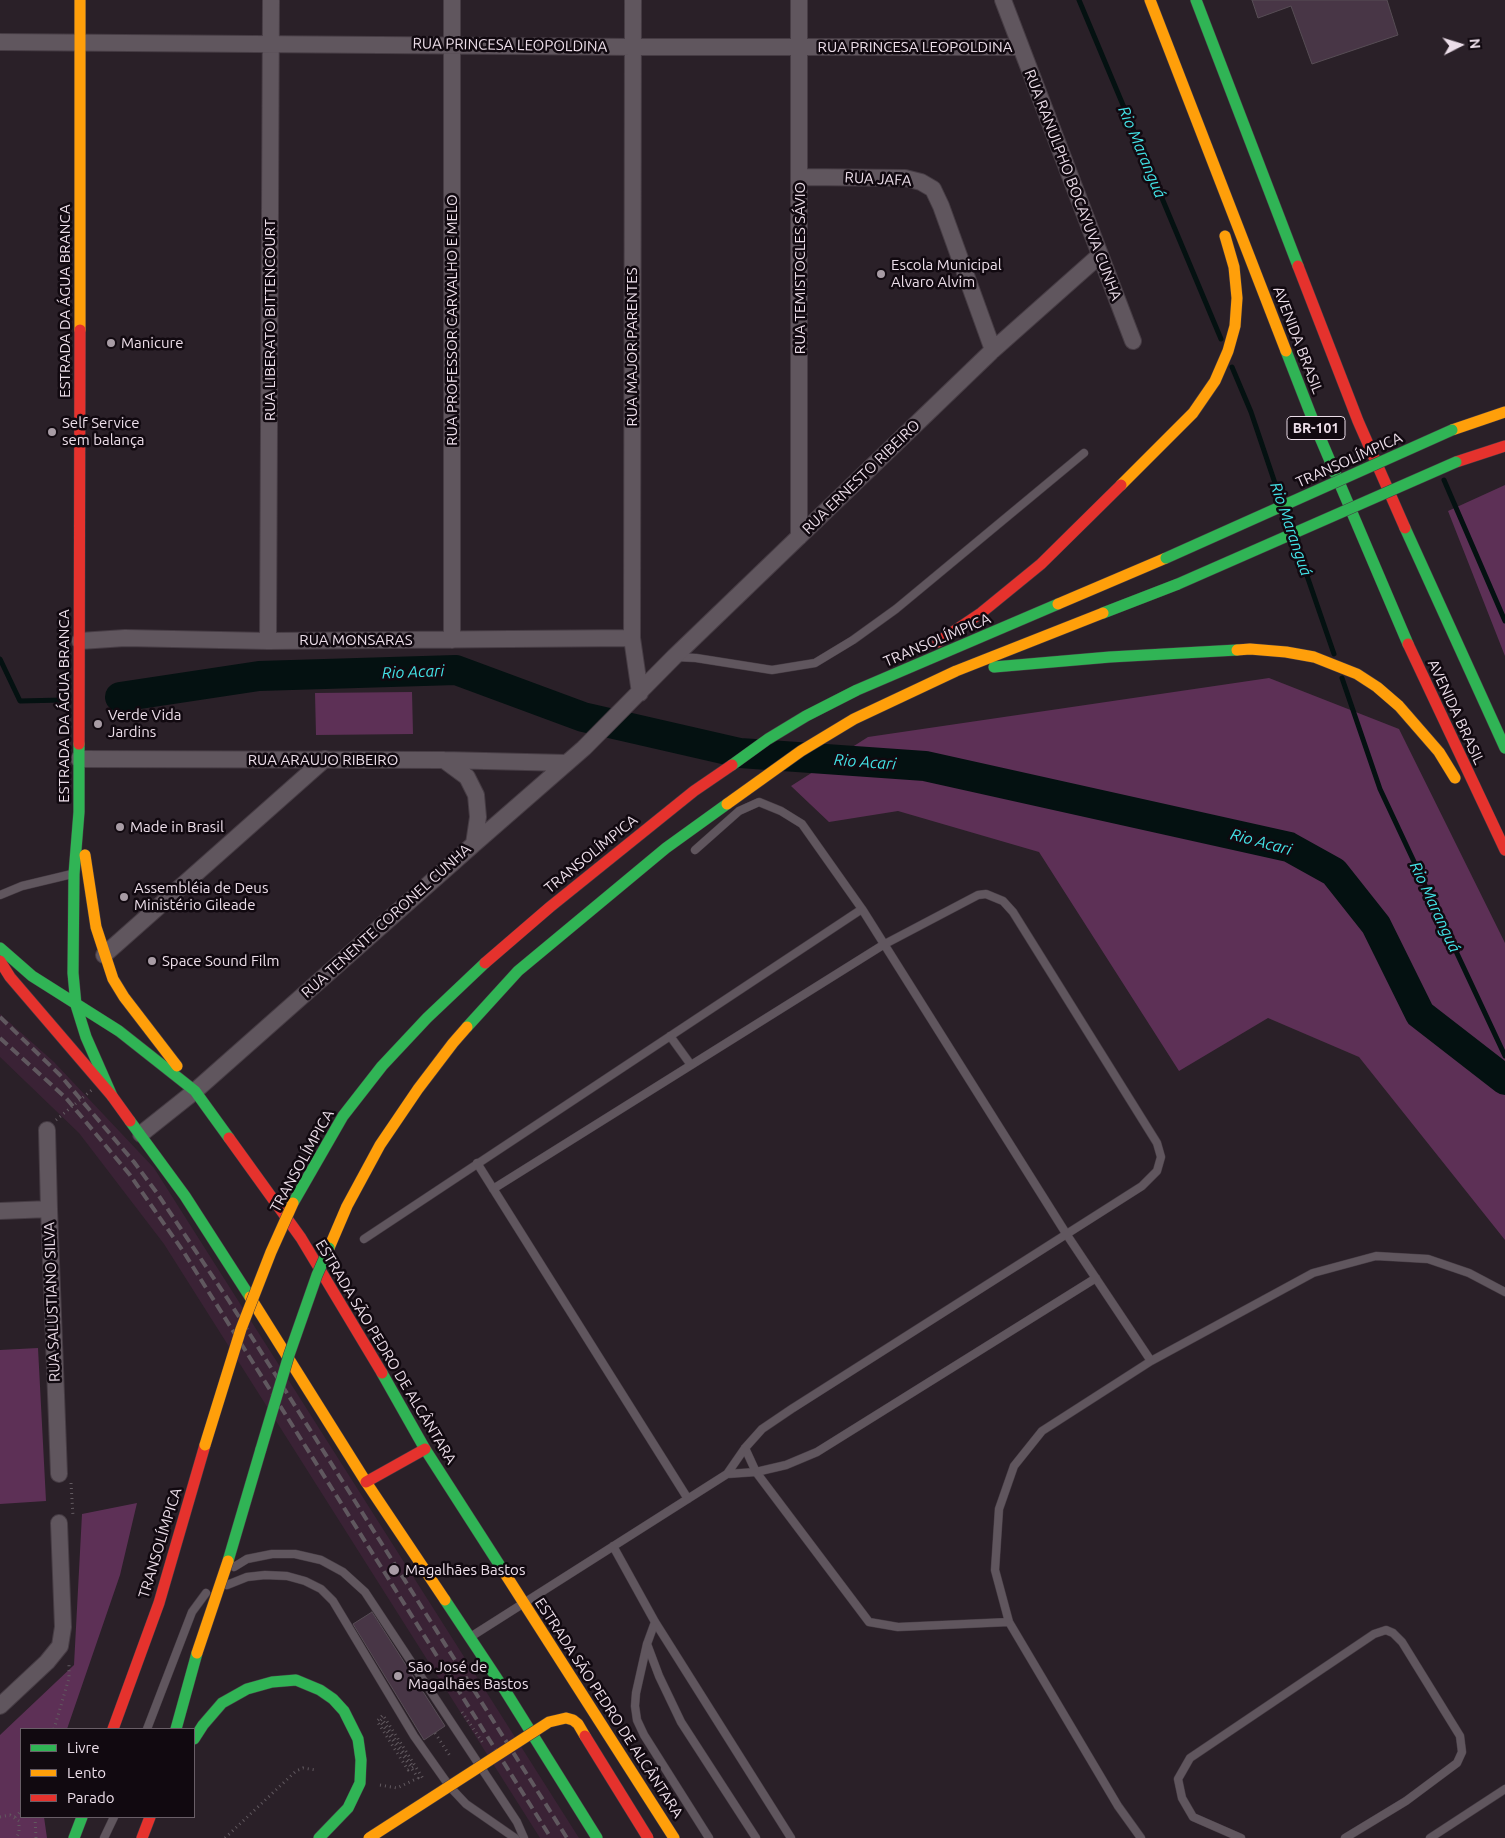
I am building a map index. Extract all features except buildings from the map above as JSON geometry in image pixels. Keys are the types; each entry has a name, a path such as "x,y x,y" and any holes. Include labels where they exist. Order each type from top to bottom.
{"main road":[{"name":"ESTRADA DA ÁGUA BRANCA","path":"80,0 79,812 72,920 73,973 76,1005 86,1037 112,1096"},
{"path":"1145,0 1161,60"},
{"name":"AVENIDA BRASIL","path":"1150,0 1316,428 1413,655 1504,848"},
{"name":"AVENIDA BRASIL","path":"1196,0 1354,412 1505,748"},
{"path":"854,692 914,657 989,607 1041,564 1194,413 1215,380 1228,351 1234,326 1237,298 1234,267 1222,228"},
{"name":"TRANSOLÍMPICA","path":"114,1728 158,1603 241,1329 271,1252 294,1203 318,1157 343,1116 382,1066 427,1018 485,963 694,791 768,739 806,716 854,692 1166,558 1452,430 1505,412"},
{"path":"176,1728 197,1653 228,1561 289,1355 317,1276 347,1206 380,1145 418,1089 453,1043 518,971 666,848 801,751 854,719 956,671 1178,584 1456,462 1505,446"},
{"path":"1411,542 1431,562 1476,657"},
{"path":"956,671 1042,662 1250,649 1286,652 1314,658 1357,674 1377,687 1399,706 1439,752 1460,786"},
{"path":"1468,799 1504,848"},
{"name":"ESTRADA DA ÁGUA BRANCA","path":"79,812 96,928 113,979 124,997 196,1091"},
{"name":"ESTRADA SÃO PEDRO DE ALCÂNTARA","path":"0,948 32,976 119,1031 196,1091 301,1238 403,1408 425,1449 674,1838"},
{"path":"0,961 10,977 112,1096 185,1196 366,1482 470,1637 597,1838"},
{"path":"366,1482 425,1449"},
{"path":"195,1737 222,1703 247,1689 272,1682 296,1680 320,1690 333,1699 344,1711 358,1739 360,1783 348,1808 319,1838"},
{"path":"369,1838 549,1722 566,1718 578,1724 648,1838"},
{"path":"74,1838 82,1818"},
{"path":"142,1838 150,1818"}],"street":[{"name":"RUA LIBERATO BITTENCOURT","path":"268,641 271,0"},
{"name":"RUA PROFESSOR CARVALHO E MELO","path":"452,0 452,640"},
{"name":"RUA MAJOR PARENTES","path":"633,0 632,638 640,693"},
{"name":"RUA TEMISTOCLES SÁVIO","path":"799,0 799,536"},
{"name":"RUA RANULPHO BOCAYUVA CUNHA","path":"1004,0 1020,47 1133,341"},
{"name":"RUA PRINCESA LEOPOLDINA","path":"0,42 80,41 633,47 1020,47"},
{"name":"RUA JAFA","path":"800,177 905,178 922,182 933,189 941,206 993,350"},
{"name":"RUA ERNESTO RIBEIRO","path":"628,704 674,657 993,350 1100,254"},
{"name":"RUA MONSARAS","path":"80,641 125,638 268,641 632,638"},
{"name":"RUA TENENTE CORONEL CUNHA","path":"141,1134 196,1091 584,748 628,704"},
{"name":"RUA ARAUJO RIBEIRO","path":"79,759 444,760 567,763"},
{"path":"104,955 325,760"},
{"path":"444,760 467,777 476,795 478,817 474,844"},
{"name":"RUA SALUSTIANO SILVA","path":"52,1125 49,1210 59,1474"},
{"path":"0,1211 49,1210"},
{"path":"0,1706 47,1662 60,1646 63,1627 59,1523"}],"lane":[{"path":"674,657 696,658 772,670 815,663 896,609 1084,453"},
{"path":"695,850 739,811 759,802 781,811 802,824 862,909 1067,1234 1151,1361"},
{"path":"0,895 22,886 74,874"},
{"path":"470,1637 727,1474 762,1428 1142,1186 1157,1172 1161,1158 1157,1144 1013,912 1003,902 986,894 978,895 883,945 493,1189"},
{"path":"364,1239 862,909"},
{"path":"670,1036 691,1065"},
{"path":"478,1164 688,1499"},
{"path":"1141,1838 1118,1806 1009,1622 995,1570 999,1509 1014,1466 1042,1431 1151,1361 1313,1273 1376,1256 1428,1259 1469,1273 1505,1292"},
{"path":"727,1474 756,1472 786,1465 817,1452 1096,1278"},
{"path":"745,1448 756,1472 869,1622 898,1627 1009,1622"},
{"path":"613,1546 655,1622 791,1838"},
{"path":"147,1728 192,1612 209,1588 229,1570 247,1559 272,1554 295,1554 321,1560 343,1572 364,1592 517,1822 524,1838"},
{"path":"192,1612 228,1584 247,1578 265,1575 287,1576 305,1581 321,1589 333,1601 414,1736 450,1787 466,1804 515,1838"},
{"path":"655,1622 636,1693 635,1706 638,1720 644,1734 709,1838"},
{"path":"1241,1838 1193,1817 1182,1798 1178,1779 1190,1758 1374,1634 1386,1630 1393,1633 1402,1642 1460,1736 1462,1752 1457,1763 1406,1801 1345,1838"},
{"path":"648,1644 659,1676 681,1722 756,1838"},
{"path":"1430,1838 1505,1788"},
{"path":"106,1836 113,1818"}],"path":[{"path":"52,1125 93,1088"},
{"path":"54,1728 70,1672 68,1659 60,1646"},
{"path":"462,1712 483,1743"},
{"path":"374,1784 397,1788 418,1778 380,1721 382,1719 413,1767 408,1770 377,1721 383,1715 434,1796"},
{"path":"435,1733 450,1756"},
{"path":"225,1838 296,1771 303,1768 316,1770"},
{"path":"14,1817 20,1812"},
{"path":"0,1817 10,1815 18,1822 20,1833 16,1838"},
{"path":"35,1818 36,1838"}],"shaded area":[{"path":"1505,485 1505,656 1448,511"},
{"path":"1269,678 1399,729 1505,943 1505,1240 1359,1057 1268,1018 1179,1071 1039,852 898,811 829,822 791,786 868,737"},
{"path":"412,692 413,734 316,735 315,693"},
{"path":"0,1014 54,1062 154,1168 579,1838 540,1838 164,1244 79,1133 0,1057"},
{"path":"38,1348 46,1501 0,1504 0,1350"},
{"path":"137,1503 120,1575 67,1728 20,1728 20,1818 44,1818 47,1838 0,1838 0,1735 74,1665 82,1514"}],"waterway":[{"name":"Rio Maranguá","path":"1079,0 1221,339"},
{"name":"Rio Maranguá","path":"1232,367 1251,412 1280,498"},
{"path":"1444,480 1505,621"},
{"name":"Rio Maranguá","path":"1295,541 1334,654"},
{"path":"0,659 20,701 63,700"},
{"name":"Rio Acari","path":"120,697 259,676 456,670 583,717 740,753 925,766 1289,847 1334,872 1376,925 1420,1014 1505,1080"},
{"name":"Rio Maranguá","path":"1342,678 1380,789 1505,1056"}],"railway":[{"path":"0,1017 60,1075 134,1162 157,1193 229,1301 567,1838"},
{"path":"0,1038 66,1098 130,1175 183,1251 551,1838"}],"traffic: fast":[{"path":"1196,0 1298,266"},
{"path":"1286,351 1316,428 1408,644"},
{"path":"1166,558 1452,430"},
{"path":"1178,584 1456,462"},
{"path":"1405,528 1505,748"},
{"path":"1103,613 1178,584"},
{"path":"732,765 768,739 806,716 857,690 1058,604"},
{"path":"994,667 1110,657 1237,650"},
{"path":"79,744 79,812 74,874 73,973 76,1005 86,1037 112,1096"},
{"path":"467,1027 518,971 666,848 727,804"},
{"path":"0,948 32,976 119,1031 195,1091 229,1138"},
{"path":"293,1203 343,1116 382,1066 427,1018 485,963"},
{"path":"130,1121 185,1196 250,1297"},
{"path":"261,1449 289,1355 317,1275 329,1248"},
{"path":"382,1373 425,1449 504,1572"},
{"path":"228,1561 261,1449"},
{"path":"445,1600 506,1692 597,1838"},
{"path":"176,1728 197,1653"},
{"path":"195,1737 222,1703 247,1689 272,1682 296,1680 320,1690 333,1699 344,1711 358,1739 361,1760 360,1783 348,1808 319,1838"},
{"path":"74,1838 82,1818"}],"traffic: slow":[{"path":"80,0 80,330"},
{"path":"1150,0 1286,351"},
{"path":"1121,485 1193,413 1215,381 1228,351 1235,326 1237,298 1234,267 1225,236"},
{"path":"1452,430 1505,412"},
{"path":"1058,604 1166,558"},
{"path":"727,804 801,751 854,719 956,671 1103,613"},
{"path":"1237,650 1250,649 1286,652 1314,657 1357,674 1377,687 1399,706 1439,752 1455,778"},
{"path":"85,855 96,927 113,979 124,997 177,1066"},
{"path":"329,1248 347,1206 380,1145 418,1089 467,1027"},
{"path":"205,1445 241,1329 271,1252 293,1203"},
{"path":"250,1297 366,1482 445,1600"},
{"path":"197,1653 228,1561"},
{"path":"504,1572 674,1838"},
{"path":"369,1838 549,1722 566,1718 573,1720 578,1724 585,1736"}],"traffic: jam":[{"path":"1298,266 1358,421 1405,528"},
{"path":"79,744 80,330"},
{"path":"1456,462 1505,446"},
{"path":"938,642 981,613 1041,564 1121,485"},
{"path":"1408,644 1505,850"},
{"path":"485,963 550,907 694,791 732,765"},
{"path":"0,961 10,977 112,1096 130,1121"},
{"path":"229,1138 301,1238 382,1373"},
{"path":"113,1728 159,1603 205,1445"},
{"path":"366,1482 425,1449"},
{"path":"585,1736 648,1838"},
{"path":"142,1838 150,1818"}],"place":[{"name":"Escola Municipal Alvaro Alvim","path":"881,274"},
{"name":"Manicure","path":"111,343"},
{"name":"Self Service sem balança","path":"52,432"},
{"name":"Verde Vida Jardins","path":"98,724"},
{"name":"Made in Brasil","path":"120,827"},
{"name":"Assembléia de Deus Ministério Gileade","path":"124,897"},
{"name":"Space Sound Film","path":"152,961"},
{"name":"Magalhães Bastos","path":"394,1570"},
{"name":"São José de Magalhães Bastos","path":"398,1676"}]}
